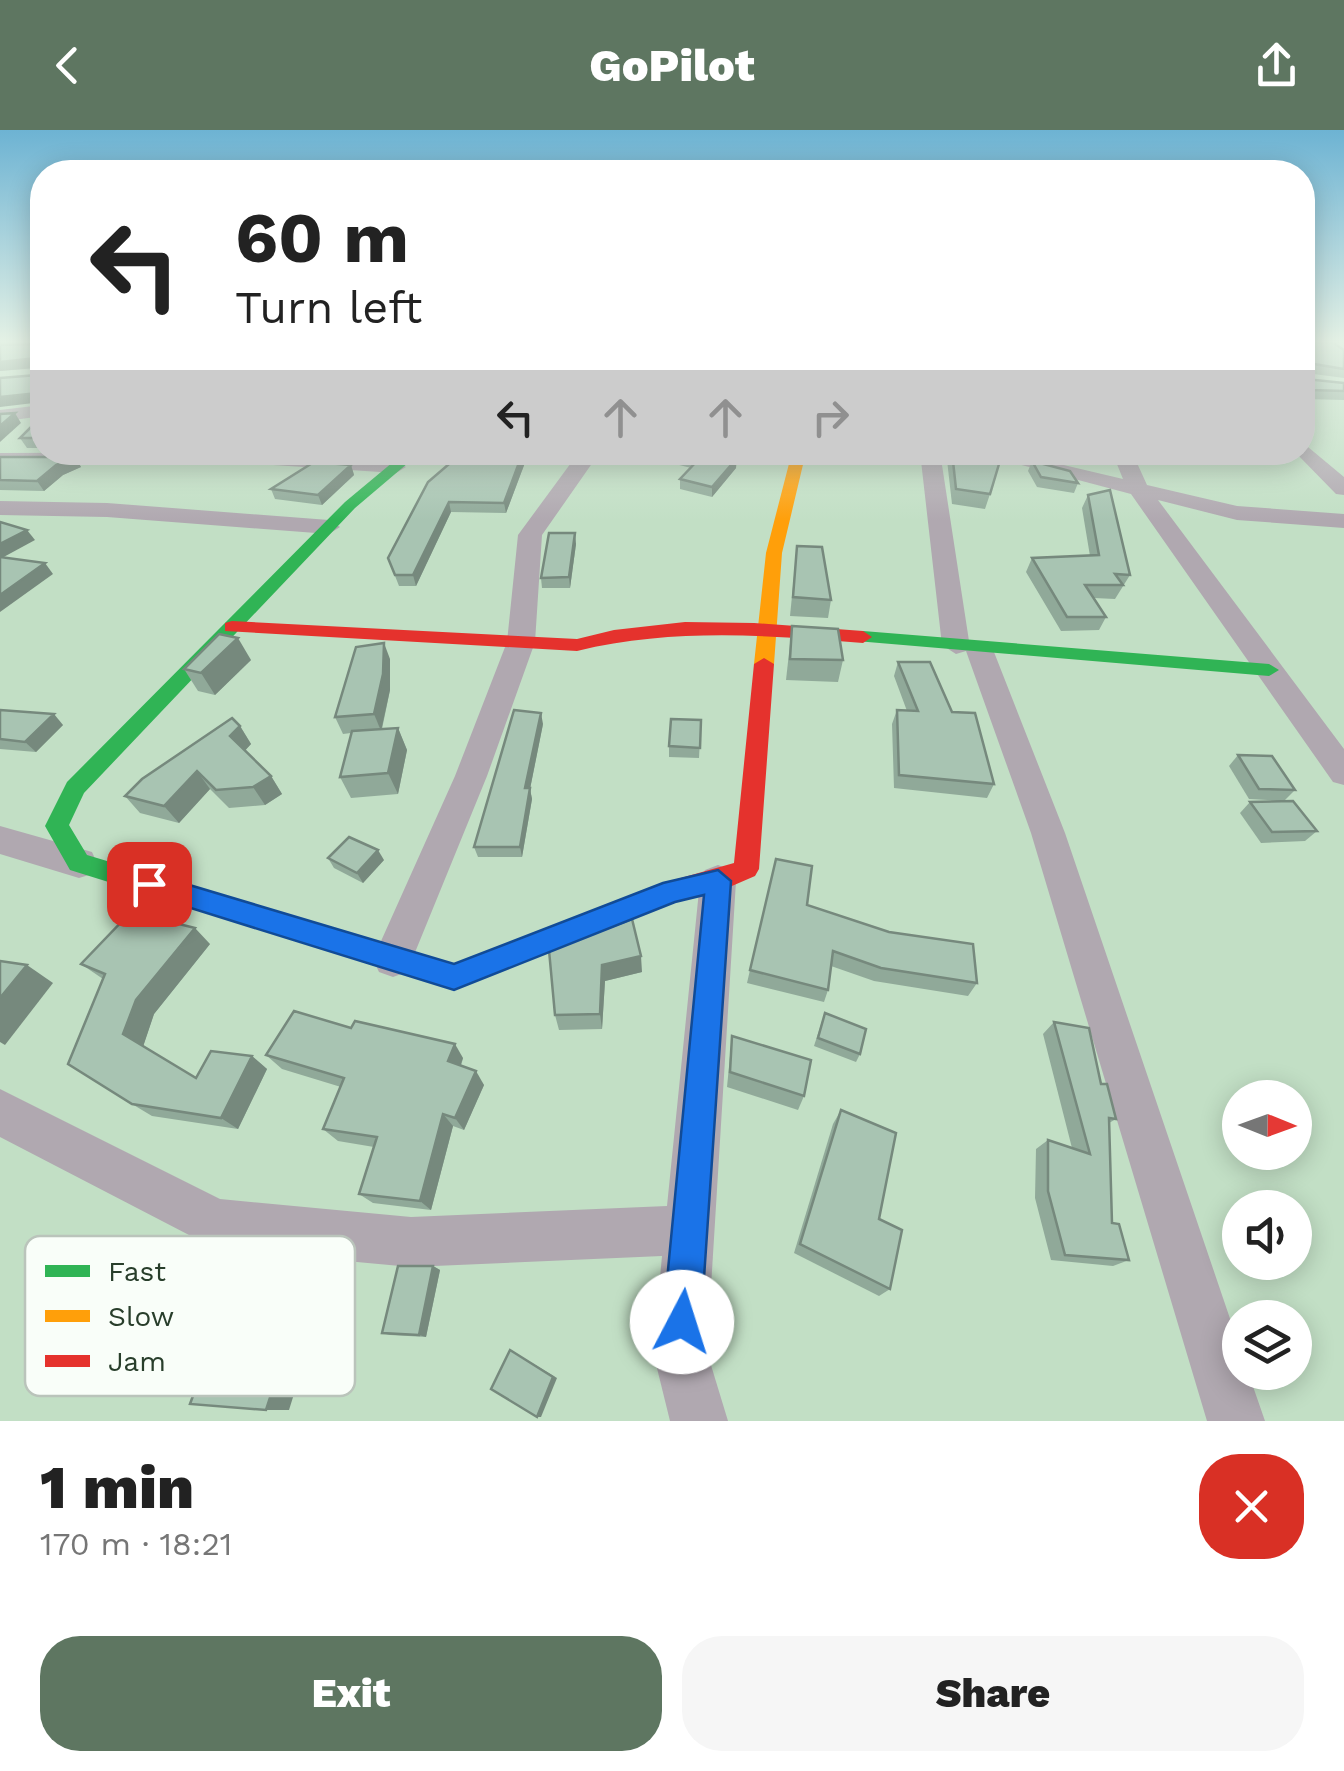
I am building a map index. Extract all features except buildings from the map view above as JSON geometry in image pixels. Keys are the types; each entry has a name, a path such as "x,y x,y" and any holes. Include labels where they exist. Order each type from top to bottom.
{"street":[{"path":"0,416 30,412"},
{"path":"0,458 30,430"},
{"path":"0,458 30,457"},
{"path":"1315,461 1344,490"},
{"path":"79,863 57,826 76,788 329,527 399,465"},
{"path":"393,959 471,776 521,642 530,535 581,465"},
{"path":"0,840 454,977 672,891 718,881 746,869 774,553 796,465"},
{"path":"932,465 967,646 1048,833 1236,1421"},
{"path":"1035,465 1253,515 1344,522"},
{"path":"1127,465 1138,490 1344,772"},
{"path":"0,508 107,510 329,527"},
{"path":"232,627 577,646 612,635 698,624 1269,670"},
{"path":"700,1421 680,1352 718,881"},
{"path":"0,1112 216,1224 346,1236"},
{"path":"355,1237 411,1242 690,1230"}],"traffic: fast":[{"path":"301,930 79,863 57,826 75,788 350,505 398,465"},
{"path":"863,637 1269,670"}],"traffic: slow":[{"path":"764,664 774,553 796,465"}],"traffic: jam":[{"path":"232,627 577,645 614,636 685,628 863,637"},
{"path":"301,930 454,977 672,891 718,881 746,869 764,664"}],"route":[{"path":"149,884 454,977 672,891 718,881 682,1322"}]}
